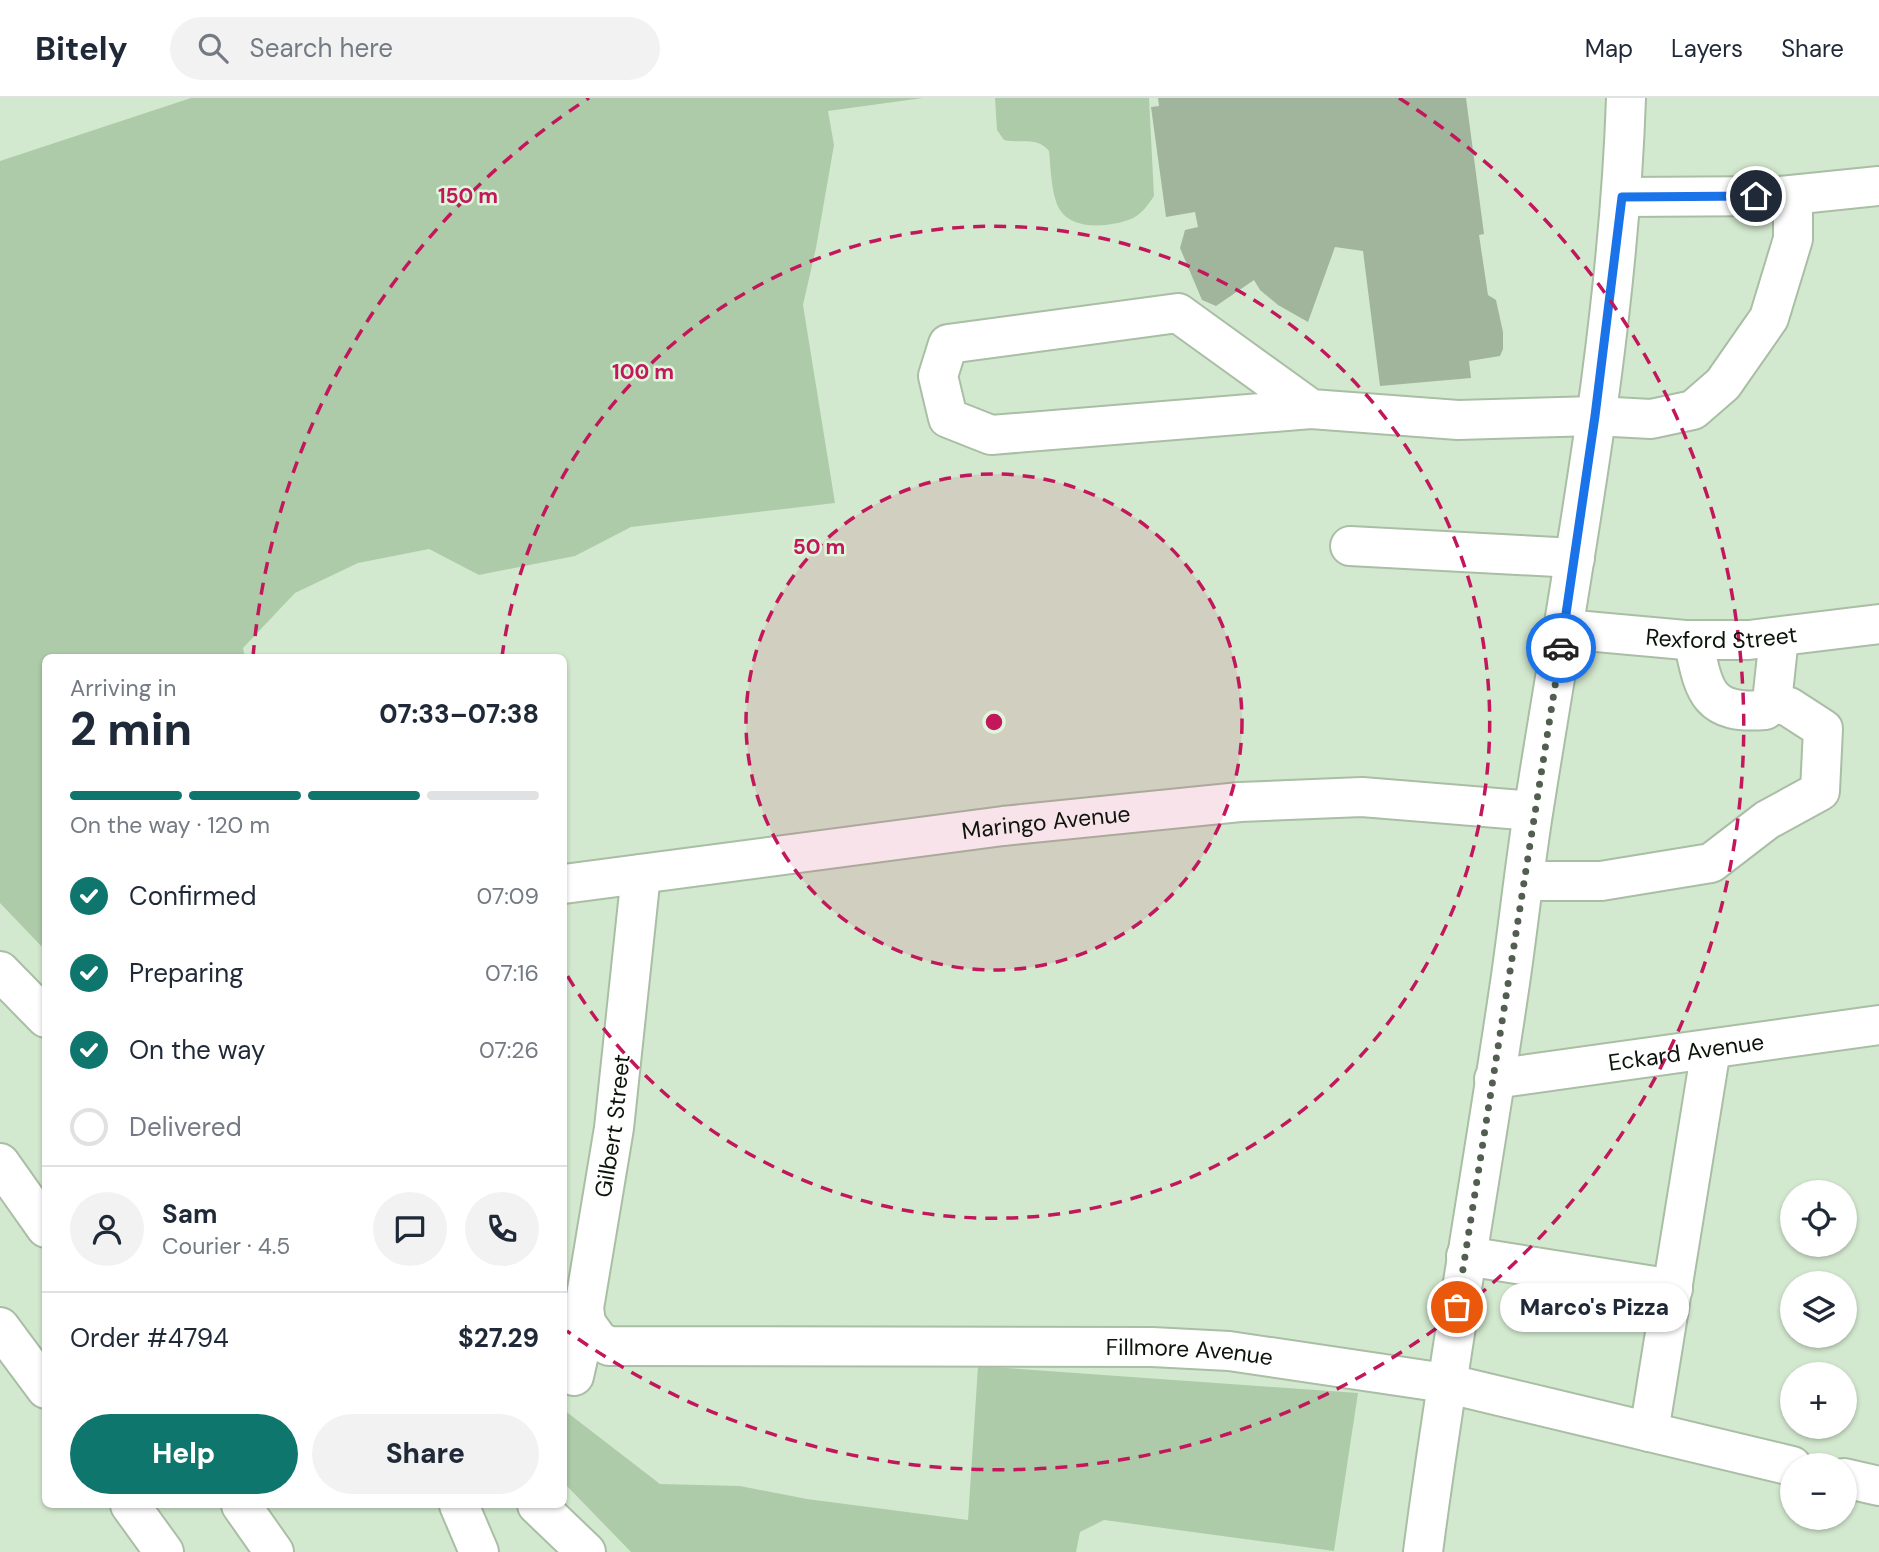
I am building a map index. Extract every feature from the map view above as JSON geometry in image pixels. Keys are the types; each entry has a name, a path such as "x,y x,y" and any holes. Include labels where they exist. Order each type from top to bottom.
{"main road":[{"path":"1423,1552 1445,1383 1525,881 1533,811 1564,629 1595,416 1622,197 1626,98"},
{"path":"1622,197 1793,195 1879,186"},
{"path":"1311,408 1178,313 948,344 939,376 948,418 991,435 1311,408 1458,420 1595,416 1651,419 1693,410 1723,384 1769,317 1793,239 1793,195"},
{"path":"1350,546 1575,558"},
{"name":"Rexford Street","path":"1564,629 1693,640 1779,637 1879,624"},
{"path":"1693,640 1702,684 1715,703 1738,712 1765,710 1772,702 1779,637"},
{"path":"1525,881 1601,881 1711,863 1767,820 1820,791 1823,729 1789,707 1772,702"},
{"name":"Maringo Avenue","path":"567,884 1017,825 1298,798 1362,797 1533,811"},
{"name":"Gilbert Street","path":"574,1376 586,1323 584,1308 614,1128 641,874"},
{"path":"0,971 42,1014"},
{"name":"Eckard Avenue","path":"1494,1079 1879,1026"},
{"path":"1649,1432 1711,1049"},
{"path":"0,1163 42,1222"},
{"path":"1465,1256 1673,1289"},
{"name":"Fillmore Avenue","path":"586,1323 599,1340 609,1346 1190,1348 1445,1383 1780,1463"},
{"path":"0,1327 42,1384"},
{"path":"1857,1481 1879,1486"},
{"path":"132,1508 164,1552"},
{"path":"243,1508 274,1552"},
{"path":"460,1508 479,1552"},
{"path":"540,1508 586,1552"}],"green space":[{"path":"191,98 923,98 828,111 834,145 803,305 835,503 631,527 575,556 479,575 429,549 358,563 295,593 243,648 244,654 42,654 42,947 0,903 0,161"},
{"path":"995,98 1149,98 1154,196 1138,215 1123,222 1093,225 1066,217 1055,197 1049,151 1034,142 1004,140 997,130"},
{"path":"978,1366 1358,1393 1334,1551 1104,1520 1080,1532 1076,1552 631,1552 567,1486 567,1412 660,1484 740,1486 807,1499 968,1520"}],"building":[{"path":"1158,98 1466,98 1484,234 1479,235 1488,295 1496,300 1503,332 1503,349 1500,356 1469,361 1471,378 1380,386 1363,251 1335,247 1308,322 1278,305 1260,290 1254,280 1216,306 1202,300 1180,248 1185,230 1198,227 1195,212 1166,217 1151,107 1159,106"}],"way so far":[{"path":"1457,1307 1511,979 1533,811 1561,648"}],"place":[{"name":"Marco's Pizza","path":"1457,1307"}],"route":[{"path":"1561,648 1595,416 1622,197 1756,196"}]}
